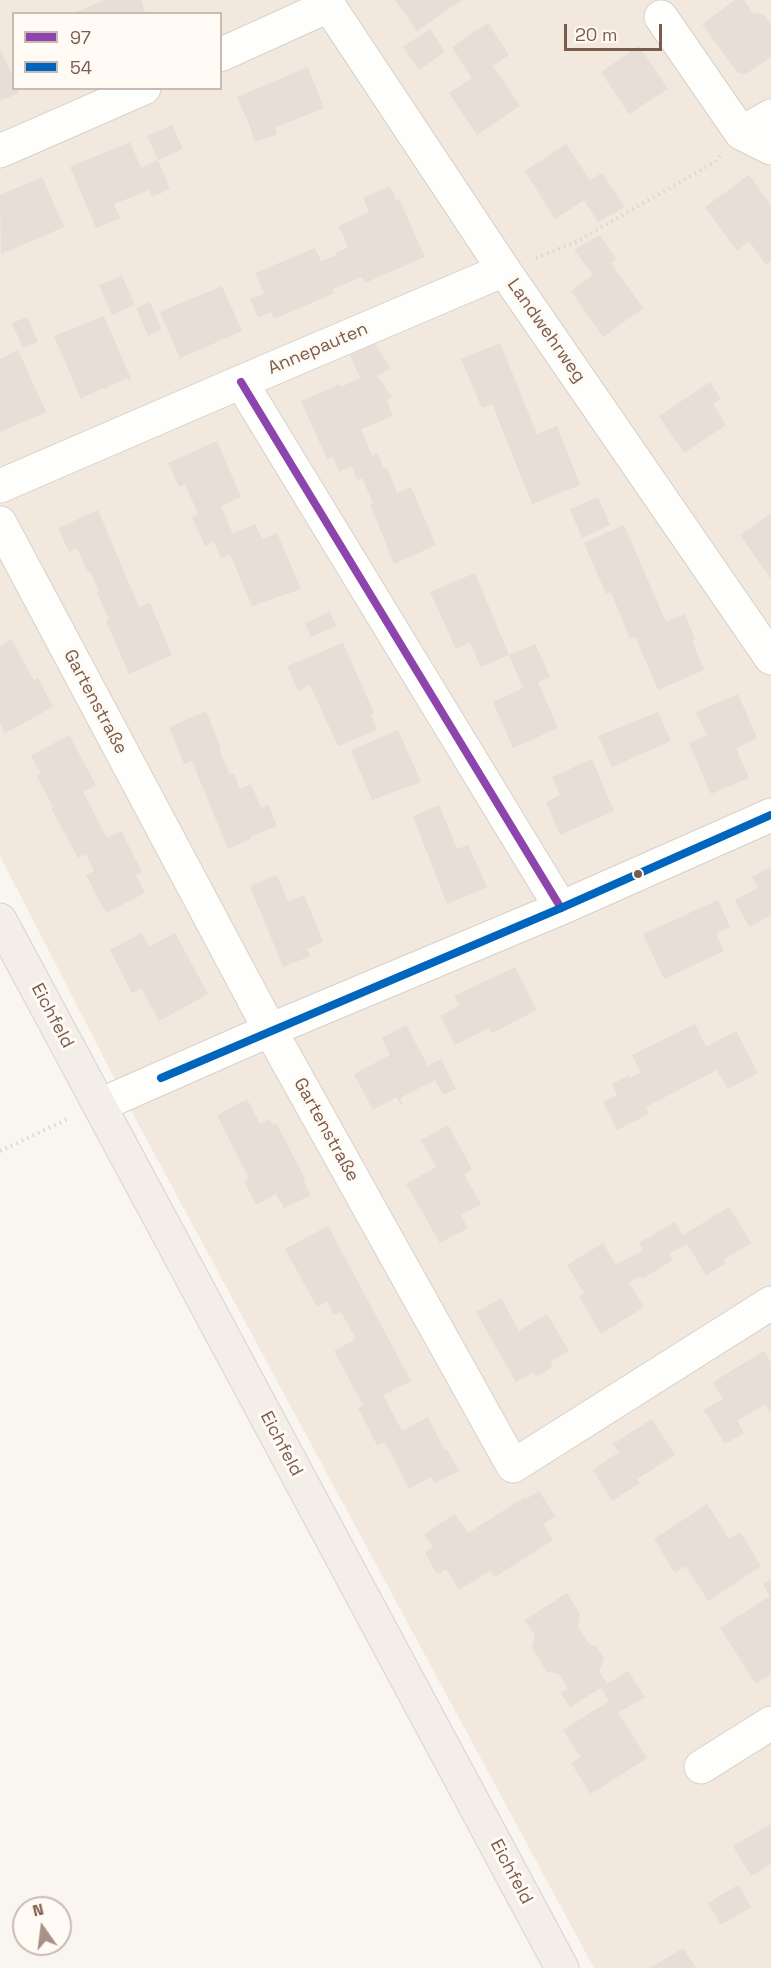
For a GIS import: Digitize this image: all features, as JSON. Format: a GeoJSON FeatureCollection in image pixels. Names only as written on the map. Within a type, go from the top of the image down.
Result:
{"type":"FeatureCollection","features":[{"type":"Feature","properties":{"kind":"main road","name":"Eichfeld"},"geometry":{"type":"LineString","coordinates":[[0,920],[562,1968]]}},
{"type":"Feature","properties":{"kind":"street"},"geometry":{"type":"LineString","coordinates":[[222,54],[326,3]]}},
{"type":"Feature","properties":{"kind":"street","name":"Landwehrweg"},"geometry":{"type":"LineString","coordinates":[[326,3],[504,270],[771,658]]}},
{"type":"Feature","properties":{"kind":"street"},"geometry":{"type":"LineString","coordinates":[[661,16],[741,133],[771,148]]}},
{"type":"Feature","properties":{"kind":"street"},"geometry":{"type":"LineString","coordinates":[[0,151],[139,90]]}},
{"type":"Feature","properties":{"kind":"street"},"geometry":{"type":"LineString","coordinates":[[741,133],[771,116]]}},
{"type":"Feature","properties":{"kind":"street","name":"Annepauten"},"geometry":{"type":"LineString","coordinates":[[0,486],[504,270]]}},
{"type":"Feature","properties":{"kind":"street"},"geometry":{"type":"LineString","coordinates":[[241,382],[561,908]]}},
{"type":"Feature","properties":{"kind":"street","name":"Gartenstraße"},"geometry":{"type":"LineString","coordinates":[[0,523],[270,1030],[513,1466],[771,1303]]}},
{"type":"Feature","properties":{"kind":"street"},"geometry":{"type":"LineString","coordinates":[[99,1105],[270,1030],[561,908],[771,815]]}},
{"type":"Feature","properties":{"kind":"street"},"geometry":{"type":"LineString","coordinates":[[700,1767],[771,1723]]}},
{"type":"Feature","properties":{"kind":"path"},"geometry":{"type":"LineString","coordinates":[[504,270],[574,243],[716,162],[741,133]]}},
{"type":"Feature","properties":{"kind":"path"},"geometry":{"type":"LineString","coordinates":[[0,1151],[99,1105]]}},
{"type":"Feature","properties":{"kind":"shaded area"},"geometry":{"type":"Polygon","coordinates":[[[0,0],[771,0],[771,1968],[594,1968],[135,1118],[0,856],[0,0]]]}},
{"type":"Feature","properties":{"kind":"building"},"geometry":{"type":"Polygon","coordinates":[[[105,0],[141,0],[145,12],[75,12],[105,0]]]}},
{"type":"Feature","properties":{"kind":"building"},"geometry":{"type":"Polygon","coordinates":[[[395,0],[462,0],[417,31],[395,0]]]}},
{"type":"Feature","properties":{"kind":"building"},"geometry":{"type":"Polygon","coordinates":[[[735,0],[744,0],[754,15],[757,13],[764,15],[771,25],[771,57],[746,74],[738,73],[702,24],[735,0]]]}},
{"type":"Feature","properties":{"kind":"building"},"geometry":{"type":"Polygon","coordinates":[[[488,23],[509,55],[493,66],[520,106],[477,135],[449,93],[472,78],[452,47],[488,23]]]}},
{"type":"Feature","properties":{"kind":"building"},"geometry":{"type":"Polygon","coordinates":[[[430,29],[445,52],[419,70],[403,47],[430,29]]]}},
{"type":"Feature","properties":{"kind":"building"},"geometry":{"type":"Polygon","coordinates":[[[639,46],[668,89],[629,114],[601,72],[639,46]]]}},
{"type":"Feature","properties":{"kind":"building"},"geometry":{"type":"Polygon","coordinates":[[[0,49],[12,76],[12,90],[18,90],[19,93],[0,101],[0,49]]]}},
{"type":"Feature","properties":{"kind":"building"},"geometry":{"type":"Polygon","coordinates":[[[308,67],[324,108],[275,128],[277,134],[255,142],[237,97],[308,67]]]}},
{"type":"Feature","properties":{"kind":"building"},"geometry":{"type":"Polygon","coordinates":[[[172,125],[183,149],[158,160],[147,136],[172,125]]]}},
{"type":"Feature","properties":{"kind":"building"},"geometry":{"type":"Polygon","coordinates":[[[130,142],[141,168],[158,160],[170,189],[152,197],[150,190],[114,204],[120,218],[96,228],[70,167],[130,142]]]}},
{"type":"Feature","properties":{"kind":"building"},"geometry":{"type":"Polygon","coordinates":[[[566,144],[590,180],[602,173],[625,207],[598,222],[584,200],[555,219],[525,171],[566,144]]]}},
{"type":"Feature","properties":{"kind":"building"},"geometry":{"type":"Polygon","coordinates":[[[749,175],[771,205],[771,261],[766,265],[749,241],[737,251],[705,207],[749,175]]]}},
{"type":"Feature","properties":{"kind":"building"},"geometry":{"type":"Polygon","coordinates":[[[42,177],[64,227],[1,254],[0,195],[42,177]]]}},
{"type":"Feature","properties":{"kind":"building"},"geometry":{"type":"Polygon","coordinates":[[[390,186],[396,200],[399,199],[425,257],[365,283],[362,277],[333,289],[334,293],[274,319],[271,312],[258,317],[250,299],[264,294],[255,273],[315,248],[321,261],[337,255],[336,253],[348,247],[339,226],[369,212],[363,198],[390,186]]]}},
{"type":"Feature","properties":{"kind":"building"},"geometry":{"type":"Polygon","coordinates":[[[600,235],[616,259],[611,263],[643,308],[603,337],[571,291],[593,275],[574,250],[600,235]]]}},
{"type":"Feature","properties":{"kind":"building"},"geometry":{"type":"Polygon","coordinates":[[[122,276],[135,305],[112,315],[99,285],[122,276]]]}},
{"type":"Feature","properties":{"kind":"building"},"geometry":{"type":"Polygon","coordinates":[[[222,286],[242,331],[180,358],[160,312],[222,286]]]}},
{"type":"Feature","properties":{"kind":"building"},"geometry":{"type":"Polygon","coordinates":[[[150,302],[161,329],[148,336],[136,308],[150,302]]]}},
{"type":"Feature","properties":{"kind":"building"},"geometry":{"type":"Polygon","coordinates":[[[104,316],[131,379],[127,378],[81,399],[54,336],[104,316]]]}},
{"type":"Feature","properties":{"kind":"building"},"geometry":{"type":"Polygon","coordinates":[[[27,317],[38,342],[23,348],[12,323],[27,317]]]}},
{"type":"Feature","properties":{"kind":"building"},"geometry":{"type":"Polygon","coordinates":[[[500,343],[537,434],[557,426],[580,485],[532,504],[492,404],[482,408],[461,359],[500,343]]]}},
{"type":"Feature","properties":{"kind":"building"},"geometry":{"type":"Polygon","coordinates":[[[375,344],[390,368],[377,376],[392,397],[387,400],[393,416],[361,429],[372,456],[378,453],[397,493],[411,487],[436,545],[394,564],[362,478],[357,480],[352,467],[339,472],[333,457],[327,459],[301,401],[360,378],[350,355],[375,344]]]}},
{"type":"Feature","properties":{"kind":"building"},"geometry":{"type":"Polygon","coordinates":[[[18,350],[46,412],[0,432],[0,359],[18,350]]]}},
{"type":"Feature","properties":{"kind":"building"},"geometry":{"type":"Polygon","coordinates":[[[710,382],[721,399],[713,404],[726,425],[684,453],[659,416],[710,382]]]}},
{"type":"Feature","properties":{"kind":"building"},"geometry":{"type":"Polygon","coordinates":[[[217,441],[241,497],[221,506],[233,534],[255,524],[262,539],[277,533],[301,589],[252,606],[230,554],[221,558],[214,542],[205,546],[192,517],[198,514],[185,484],[179,487],[168,463],[217,441]]]}},
{"type":"Feature","properties":{"kind":"building"},"geometry":{"type":"Polygon","coordinates":[[[598,497],[610,525],[582,538],[570,509],[598,497]]]}},
{"type":"Feature","properties":{"kind":"building"},"geometry":{"type":"Polygon","coordinates":[[[98,510],[139,607],[150,603],[172,655],[129,674],[106,621],[109,620],[90,571],[88,572],[77,548],[69,552],[58,528],[98,510]]]}},
{"type":"Feature","properties":{"kind":"building"},"geometry":{"type":"Polygon","coordinates":[[[771,513],[771,579],[740,535],[771,513]]]}},
{"type":"Feature","properties":{"kind":"building"},"geometry":{"type":"Polygon","coordinates":[[[624,525],[666,622],[685,614],[695,639],[692,641],[704,670],[658,690],[635,636],[630,639],[611,592],[606,594],[584,543],[624,525]]]}},
{"type":"Feature","properties":{"kind":"building"},"geometry":{"type":"Polygon","coordinates":[[[475,573],[509,655],[481,667],[470,643],[456,649],[430,592],[475,573]]]}},
{"type":"Feature","properties":{"kind":"building"},"geometry":{"type":"Polygon","coordinates":[[[330,612],[336,626],[311,637],[305,623],[330,612]]]}},
{"type":"Feature","properties":{"kind":"building"},"geometry":{"type":"Polygon","coordinates":[[[11,639],[34,680],[38,678],[53,707],[5,733],[0,723],[0,646],[11,639]]]}},
{"type":"Feature","properties":{"kind":"building"},"geometry":{"type":"Polygon","coordinates":[[[343,643],[374,713],[371,715],[377,730],[338,746],[310,685],[298,691],[287,666],[343,643]]]}},
{"type":"Feature","properties":{"kind":"building"},"geometry":{"type":"Polygon","coordinates":[[[535,644],[550,677],[538,682],[558,728],[513,748],[493,702],[523,688],[509,655],[535,644]]]}},
{"type":"Feature","properties":{"kind":"building"},"geometry":{"type":"Polygon","coordinates":[[[738,694],[757,738],[736,748],[749,778],[711,794],[689,743],[707,735],[696,712],[738,694]]]}},
{"type":"Feature","properties":{"kind":"building"},"geometry":{"type":"Polygon","coordinates":[[[206,711],[230,775],[234,773],[240,789],[251,784],[261,808],[269,805],[277,826],[228,849],[192,761],[184,764],[169,727],[206,711]]]}},
{"type":"Feature","properties":{"kind":"building"},"geometry":{"type":"Polygon","coordinates":[[[658,712],[671,741],[612,767],[598,736],[658,712]]]}},
{"type":"Feature","properties":{"kind":"building"},"geometry":{"type":"Polygon","coordinates":[[[398,730],[421,782],[372,800],[351,750],[398,730]]]}},
{"type":"Feature","properties":{"kind":"building"},"geometry":{"type":"Polygon","coordinates":[[[69,735],[96,785],[83,792],[107,838],[121,831],[142,872],[136,875],[145,893],[106,913],[86,875],[94,871],[86,854],[78,858],[51,808],[53,807],[37,776],[41,774],[31,756],[69,735]]]}},
{"type":"Feature","properties":{"kind":"building"},"geometry":{"type":"Polygon","coordinates":[[[592,759],[614,811],[560,835],[546,802],[560,795],[552,777],[592,759]]]}},
{"type":"Feature","properties":{"kind":"building"},"geometry":{"type":"Polygon","coordinates":[[[439,805],[457,849],[468,845],[487,887],[447,904],[413,816],[439,805]]]}},
{"type":"Feature","properties":{"kind":"building"},"geometry":{"type":"Polygon","coordinates":[[[771,867],[771,915],[749,927],[735,900],[758,888],[752,877],[771,867]]]}},
{"type":"Feature","properties":{"kind":"building"},"geometry":{"type":"Polygon","coordinates":[[[277,875],[288,901],[304,895],[323,942],[307,949],[310,956],[283,967],[250,886],[277,875]]]}},
{"type":"Feature","properties":{"kind":"building"},"geometry":{"type":"Polygon","coordinates":[[[718,900],[730,927],[716,934],[724,951],[664,979],[643,934],[718,900]]]}},
{"type":"Feature","properties":{"kind":"building"},"geometry":{"type":"Polygon","coordinates":[[[142,933],[149,947],[175,933],[208,994],[159,1021],[141,988],[132,993],[110,950],[142,933]]]}},
{"type":"Feature","properties":{"kind":"building"},"geometry":{"type":"Polygon","coordinates":[[[515,967],[537,1010],[492,1033],[489,1028],[455,1045],[440,1016],[459,1006],[454,996],[515,967]]]}},
{"type":"Feature","properties":{"kind":"building"},"geometry":{"type":"Polygon","coordinates":[[[695,1024],[706,1047],[736,1031],[758,1073],[728,1089],[717,1070],[646,1107],[649,1114],[617,1130],[603,1102],[617,1095],[612,1084],[629,1075],[630,1078],[641,1072],[632,1055],[695,1024]]]}},
{"type":"Feature","properties":{"kind":"building"},"geometry":{"type":"Polygon","coordinates":[[[406,1025],[428,1066],[441,1059],[456,1089],[443,1095],[435,1080],[400,1098],[403,1105],[397,1097],[373,1110],[354,1074],[390,1055],[382,1038],[406,1025]]]}},
{"type":"Feature","properties":{"kind":"building"},"geometry":{"type":"Polygon","coordinates":[[[247,1099],[260,1124],[270,1119],[272,1125],[276,1123],[311,1195],[284,1208],[276,1194],[256,1205],[244,1181],[249,1178],[217,1115],[247,1099]]]}},
{"type":"Feature","properties":{"kind":"building"},"geometry":{"type":"Polygon","coordinates":[[[448,1125],[472,1169],[464,1174],[481,1204],[461,1215],[468,1228],[440,1243],[406,1184],[436,1167],[421,1140],[448,1125]]]}},
{"type":"Feature","properties":{"kind":"building"},"geometry":{"type":"Polygon","coordinates":[[[729,1207],[751,1243],[724,1259],[726,1263],[706,1275],[687,1244],[669,1254],[673,1260],[642,1279],[640,1276],[629,1283],[644,1307],[601,1334],[579,1296],[584,1293],[567,1265],[603,1243],[616,1265],[643,1250],[639,1243],[675,1222],[683,1235],[729,1207]]]}},
{"type":"Feature","properties":{"kind":"building"},"geometry":{"type":"Polygon","coordinates":[[[328,1226],[411,1381],[383,1395],[402,1431],[428,1417],[445,1451],[447,1450],[459,1471],[434,1483],[431,1477],[409,1489],[385,1442],[377,1445],[358,1408],[363,1405],[334,1351],[356,1339],[341,1312],[334,1315],[327,1302],[317,1307],[285,1249],[328,1226]]]}},
{"type":"Feature","properties":{"kind":"building"},"geometry":{"type":"Polygon","coordinates":[[[501,1298],[519,1331],[547,1314],[569,1351],[550,1362],[553,1367],[536,1377],[533,1372],[516,1382],[476,1312],[501,1298]]]}},
{"type":"Feature","properties":{"kind":"building"},"geometry":{"type":"Polygon","coordinates":[[[764,1351],[771,1363],[771,1413],[765,1404],[737,1421],[744,1433],[725,1444],[704,1410],[723,1399],[713,1382],[764,1351]]]}},
{"type":"Feature","properties":{"kind":"building"},"geometry":{"type":"Polygon","coordinates":[[[652,1419],[675,1455],[637,1479],[640,1483],[612,1501],[593,1470],[619,1452],[613,1444],[652,1419]]]}},
{"type":"Feature","properties":{"kind":"building"},"geometry":{"type":"Polygon","coordinates":[[[539,1491],[555,1516],[543,1524],[553,1540],[495,1577],[490,1571],[459,1590],[446,1569],[440,1573],[436,1572],[426,1555],[426,1552],[433,1547],[424,1534],[455,1514],[468,1533],[525,1497],[526,1499],[539,1491]]]}},
{"type":"Feature","properties":{"kind":"building"},"geometry":{"type":"Polygon","coordinates":[[[707,1504],[729,1539],[740,1532],[761,1566],[708,1601],[686,1566],[675,1573],[654,1539],[707,1504]]]}},
{"type":"Feature","properties":{"kind":"building"},"geometry":{"type":"Polygon","coordinates":[[[771,1579],[771,1674],[756,1684],[720,1628],[770,1596],[763,1584],[771,1579]]]}},
{"type":"Feature","properties":{"kind":"building"},"geometry":{"type":"Polygon","coordinates":[[[567,1593],[580,1614],[578,1627],[590,1645],[596,1646],[604,1658],[599,1671],[607,1684],[628,1671],[645,1697],[618,1713],[647,1758],[591,1794],[571,1763],[581,1757],[563,1730],[609,1701],[601,1688],[570,1707],[561,1693],[568,1689],[559,1674],[547,1672],[532,1648],[535,1636],[525,1620],[567,1593]]]}},
{"type":"Feature","properties":{"kind":"building"},"geometry":{"type":"Polygon","coordinates":[[[771,1824],[771,1864],[751,1876],[733,1846],[771,1824]]]}},
{"type":"Feature","properties":{"kind":"building"},"geometry":{"type":"Polygon","coordinates":[[[738,1885],[751,1907],[721,1925],[708,1903],[738,1885]]]}},
{"type":"Feature","properties":{"kind":"building"},"geometry":{"type":"Polygon","coordinates":[[[683,1948],[696,1968],[650,1968],[683,1948]]]}},
{"type":"Feature","properties":{"kind":"transit line","name":"97"},"geometry":{"type":"LineString","coordinates":[[241,382],[561,908]]}},
{"type":"Feature","properties":{"kind":"transit line","name":"54"},"geometry":{"type":"LineString","coordinates":[[161,1078],[561,908],[771,815]]}}]}
